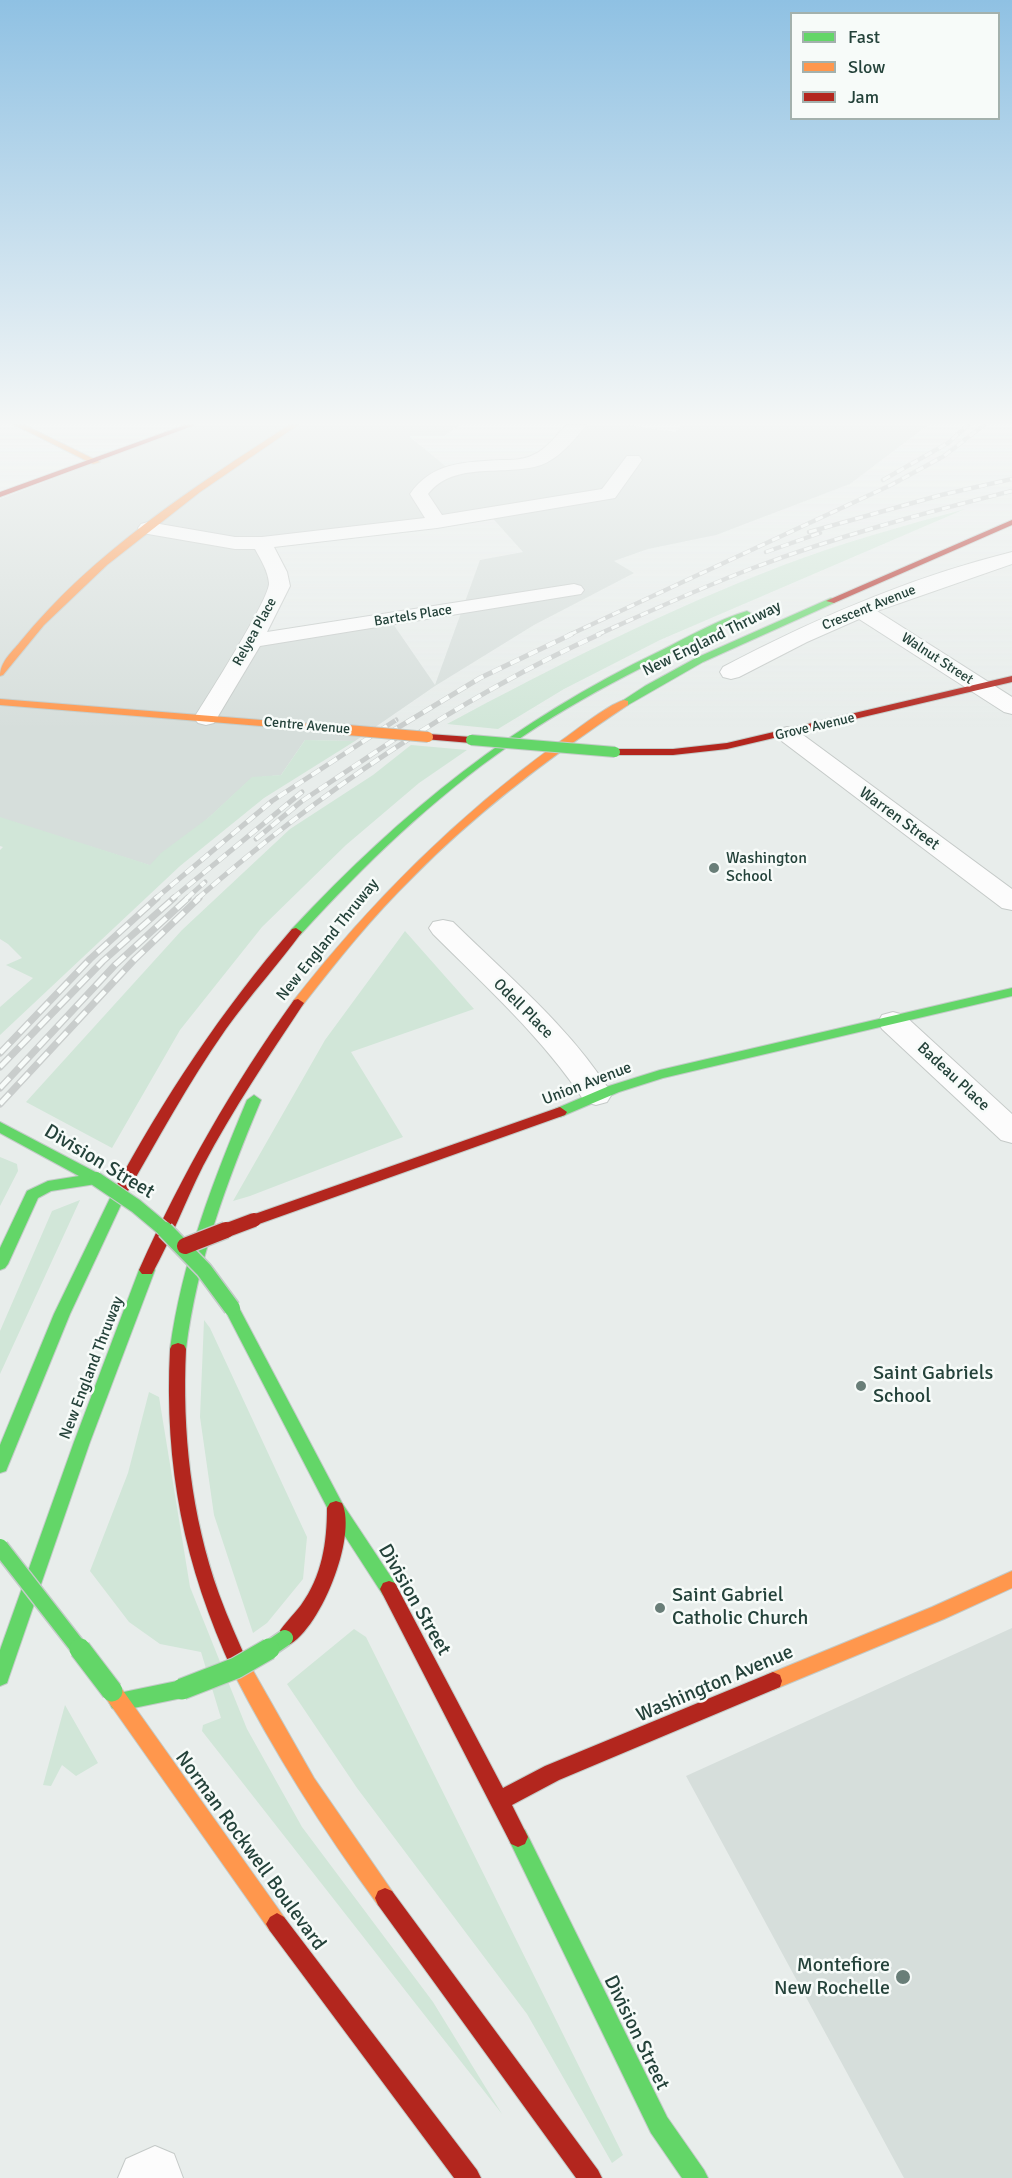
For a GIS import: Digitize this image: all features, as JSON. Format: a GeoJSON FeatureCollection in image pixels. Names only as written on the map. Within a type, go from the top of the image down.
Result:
{"type":"FeatureCollection","features":[{"type":"Feature","properties":{"kind":"main road","name":"New England Thruway"},"geometry":{"type":"LineString","coordinates":[[0,1677],[84,1436],[146,1273],[183,1192],[258,1058],[298,1000],[373,909],[422,857],[508,782],[588,725],[642,692],[734,644],[935,558],[1002,527]]}},
{"type":"Feature","properties":{"kind":"main road"},"geometry":{"type":"LineString","coordinates":[[0,673],[47,617],[99,567],[148,528]]}},
{"type":"Feature","properties":{"kind":"main road","name":"New England Thruway"},"geometry":{"type":"LineString","coordinates":[[0,1466],[58,1324],[96,1240],[135,1165],[175,1096],[217,1034],[258,978],[300,927],[342,881],[386,839],[466,772],[522,732],[650,659],[762,608]]}},
{"type":"Feature","properties":{"kind":"main road","name":"Grove Avenue"},"geometry":{"type":"LineString","coordinates":[[615,752],[702,750],[787,734],[1012,680]]}},
{"type":"Feature","properties":{"kind":"main road","name":"Centre Avenue"},"geometry":{"type":"LineString","coordinates":[[0,702],[615,752]]}},
{"type":"Feature","properties":{"kind":"main road","name":"Union Avenue"},"geometry":{"type":"LineString","coordinates":[[185,1246],[571,1108],[596,1094],[677,1069],[893,1022],[1012,992]]}},
{"type":"Feature","properties":{"kind":"main road"},"geometry":{"type":"LineString","coordinates":[[298,1000],[231,1154],[206,1222],[189,1281],[179,1338],[176,1389],[178,1444],[188,1511],[206,1584],[237,1664],[259,1710],[317,1806],[590,2178]]}},
{"type":"Feature","properties":{"kind":"main road","name":"Division Street"},"geometry":{"type":"LineString","coordinates":[[4,1129],[96,1179],[150,1214],[185,1246],[219,1286],[336,1508],[389,1588],[500,1800],[659,2125],[696,2178]]}},
{"type":"Feature","properties":{"kind":"main road"},"geometry":{"type":"LineString","coordinates":[[0,1264],[32,1195],[48,1186],[96,1179]]}},
{"type":"Feature","properties":{"kind":"main road"},"geometry":{"type":"LineString","coordinates":[[116,1697],[182,1689],[217,1678],[248,1664],[285,1638],[318,1599],[329,1575],[336,1552],[336,1508]]}},
{"type":"Feature","properties":{"kind":"main road","name":"Norman Rockwell Boulevard"},"geometry":{"type":"LineString","coordinates":[[0,1547],[116,1697],[245,1881],[469,2178]]}},
{"type":"Feature","properties":{"kind":"main road","name":"Washington Avenue"},"geometry":{"type":"LineString","coordinates":[[500,1800],[552,1773],[1012,1579]]}},
{"type":"Feature","properties":{"kind":"street"},"geometry":{"type":"LineString","coordinates":[[148,528],[235,543],[262,543],[398,527]]}},
{"type":"Feature","properties":{"kind":"street","name":"Relyea Place"},"geometry":{"type":"LineString","coordinates":[[206,718],[252,640],[280,586],[277,572],[262,543]]}},
{"type":"Feature","properties":{"kind":"street","name":"Crescent Avenue"},"geometry":{"type":"LineString","coordinates":[[731,672],[798,637],[862,611],[919,588],[1012,558]]}},
{"type":"Feature","properties":{"kind":"street","name":"Bartels Place"},"geometry":{"type":"LineString","coordinates":[[252,640],[297,635],[574,590]]}},
{"type":"Feature","properties":{"kind":"street","name":"Walnut Street"},"geometry":{"type":"LineString","coordinates":[[862,611],[1012,707]]}},
{"type":"Feature","properties":{"kind":"street","name":"Warren Street"},"geometry":{"type":"LineString","coordinates":[[787,734],[1012,902]]}},
{"type":"Feature","properties":{"kind":"street","name":"Odell Place"},"geometry":{"type":"LineString","coordinates":[[443,928],[547,1031],[587,1079],[596,1094]]}},
{"type":"Feature","properties":{"kind":"street","name":"Badeau Place"},"geometry":{"type":"LineString","coordinates":[[893,1022],[1012,1132]]}},
{"type":"Feature","properties":{"kind":"shaded area"},"geometry":{"type":"Polygon","coordinates":[[[0,527],[371,527],[266,540],[285,583],[262,635],[389,618],[435,685],[480,560],[523,552],[500,527],[738,527],[716,535],[648,549],[614,561],[634,573],[534,625],[435,686],[355,741],[305,740],[281,775],[252,778],[155,867],[0,818],[0,527]]]}},
{"type":"Feature","properties":{"kind":"shaded area","name":"Montefiore New Rochelle"},"geometry":{"type":"Polygon","coordinates":[[[1012,1628],[1012,2178],[904,2178],[686,1776],[1012,1628]]]}},
{"type":"Feature","properties":{"kind":"green space"},"geometry":{"type":"Polygon","coordinates":[[[924,527],[660,640],[564,689],[498,729],[447,724],[612,640],[696,601],[781,566],[895,528],[924,527]]]}},
{"type":"Feature","properties":{"kind":"green space"},"geometry":{"type":"Polygon","coordinates":[[[305,740],[355,741],[264,798],[180,866],[0,1035],[0,1007],[33,978],[6,965],[22,958],[0,939],[0,850],[3,847],[0,846],[0,817],[150,865],[161,853],[208,818],[252,777],[281,775],[305,740]]]}},
{"type":"Feature","properties":{"kind":"green space"},"geometry":{"type":"Polygon","coordinates":[[[411,745],[467,750],[419,783],[346,845],[262,927],[180,1030],[112,1148],[26,1102],[182,930],[290,829],[373,775],[411,745]]]}},
{"type":"Feature","properties":{"kind":"green space"},"geometry":{"type":"Polygon","coordinates":[[[405,931],[474,1009],[351,1052],[403,1137],[233,1201],[325,1040],[405,931]]]}},
{"type":"Feature","properties":{"kind":"green space"},"geometry":{"type":"Polygon","coordinates":[[[0,1157],[17,1164],[18,1171],[0,1206],[0,1157]]]}},
{"type":"Feature","properties":{"kind":"green space"},"geometry":{"type":"Polygon","coordinates":[[[80,1200],[0,1374],[0,1331],[52,1211],[80,1200]]]}},
{"type":"Feature","properties":{"kind":"green space"},"geometry":{"type":"Polygon","coordinates":[[[204,1320],[210,1328],[307,1537],[303,1579],[267,1623],[253,1633],[214,1515],[200,1417],[204,1320]]]}},
{"type":"Feature","properties":{"kind":"green space"},"geometry":{"type":"Polygon","coordinates":[[[149,1392],[159,1397],[190,1587],[247,1729],[302,1827],[433,2002],[502,2114],[202,1731],[203,1725],[221,1718],[201,1652],[160,1644],[129,1622],[90,1571],[128,1473],[149,1392]]]}},
{"type":"Feature","properties":{"kind":"green space"},"geometry":{"type":"Polygon","coordinates":[[[354,1629],[366,1637],[623,2155],[612,2163],[527,2014],[357,1788],[287,1684],[354,1629]]]}},
{"type":"Feature","properties":{"kind":"green space"},"geometry":{"type":"Polygon","coordinates":[[[65,1705],[98,1763],[76,1776],[62,1765],[51,1786],[43,1785],[65,1705]]]}},
{"type":"Feature","properties":{"kind":"railway"},"geometry":{"type":"LineString","coordinates":[[569,635],[802,527]]}},
{"type":"Feature","properties":{"kind":"railway"},"geometry":{"type":"LineString","coordinates":[[809,532],[828,527]]}},
{"type":"Feature","properties":{"kind":"railway"},"geometry":{"type":"LineString","coordinates":[[597,635],[753,568],[879,527]]}},
{"type":"Feature","properties":{"kind":"railway"},"geometry":{"type":"LineString","coordinates":[[766,552],[820,533]]}},
{"type":"Feature","properties":{"kind":"railway"},"geometry":{"type":"LineString","coordinates":[[389,733],[480,678],[572,634]]}},
{"type":"Feature","properties":{"kind":"railway"},"geometry":{"type":"LineString","coordinates":[[197,899],[290,823],[389,752],[493,688],[600,634]]}},
{"type":"Feature","properties":{"kind":"railway"},"geometry":{"type":"LineString","coordinates":[[155,899],[272,801],[396,720]]}},
{"type":"Feature","properties":{"kind":"railway"},"geometry":{"type":"LineString","coordinates":[[256,839],[302,801],[404,733]]}},
{"type":"Feature","properties":{"kind":"railway"},"geometry":{"type":"LineString","coordinates":[[172,899],[302,792]]}},
{"type":"Feature","properties":{"kind":"railway"},"geometry":{"type":"LineString","coordinates":[[186,899],[205,882]]}},
{"type":"Feature","properties":{"kind":"railway"},"geometry":{"type":"LineString","coordinates":[[0,1053],[90,959],[157,898]]}},
{"type":"Feature","properties":{"kind":"railway"},"geometry":{"type":"LineString","coordinates":[[0,1067],[103,961],[174,898]]}},
{"type":"Feature","properties":{"kind":"railway"},"geometry":{"type":"LineString","coordinates":[[0,1088],[115,965],[188,898]]}},
{"type":"Feature","properties":{"kind":"railway"},"geometry":{"type":"LineString","coordinates":[[0,1104],[134,960],[199,898]]}},
{"type":"Feature","properties":{"kind":"traffic: fast"},"geometry":{"type":"LineString","coordinates":[[624,703],[700,660],[831,601]]}},
{"type":"Feature","properties":{"kind":"traffic: fast"},"geometry":{"type":"LineString","coordinates":[[296,932],[395,832],[449,785],[506,743],[593,689],[685,642],[747,614]]}},
{"type":"Feature","properties":{"kind":"traffic: fast"},"geometry":{"type":"LineString","coordinates":[[471,740],[615,752]]}},
{"type":"Feature","properties":{"kind":"traffic: fast"},"geometry":{"type":"LineString","coordinates":[[560,1112],[614,1089],[660,1074],[1012,992]]}},
{"type":"Feature","properties":{"kind":"traffic: fast"},"geometry":{"type":"LineString","coordinates":[[178,1349],[188,1285],[206,1222],[254,1100]]}},
{"type":"Feature","properties":{"kind":"traffic: fast"},"geometry":{"type":"LineString","coordinates":[[0,1127],[96,1179]]}},
{"type":"Feature","properties":{"kind":"traffic: fast"},"geometry":{"type":"LineString","coordinates":[[0,1264],[32,1195],[48,1186],[96,1179]]}},
{"type":"Feature","properties":{"kind":"traffic: fast"},"geometry":{"type":"LineString","coordinates":[[96,1179],[136,1206],[172,1236],[204,1270],[232,1308]]}},
{"type":"Feature","properties":{"kind":"traffic: fast"},"geometry":{"type":"LineString","coordinates":[[0,1466],[62,1314],[119,1194]]}},
{"type":"Feature","properties":{"kind":"traffic: fast"},"geometry":{"type":"LineString","coordinates":[[0,1677],[82,1442],[147,1270]]}},
{"type":"Feature","properties":{"kind":"traffic: fast"},"geometry":{"type":"LineString","coordinates":[[232,1308],[336,1508],[389,1589]]}},
{"type":"Feature","properties":{"kind":"traffic: fast"},"geometry":{"type":"LineString","coordinates":[[0,1547],[112,1691]]}},
{"type":"Feature","properties":{"kind":"traffic: fast"},"geometry":{"type":"LineString","coordinates":[[182,1689],[236,1668],[285,1638]]}},
{"type":"Feature","properties":{"kind":"traffic: fast"},"geometry":{"type":"LineString","coordinates":[[119,1702],[182,1689]]}},
{"type":"Feature","properties":{"kind":"traffic: fast"},"geometry":{"type":"LineString","coordinates":[[518,1837],[659,2125],[696,2178]]}},
{"type":"Feature","properties":{"kind":"traffic: slow"},"geometry":{"type":"LineString","coordinates":[[0,673],[29,637],[75,589],[149,527]]}},
{"type":"Feature","properties":{"kind":"traffic: slow"},"geometry":{"type":"LineString","coordinates":[[0,702],[336,729]]}},
{"type":"Feature","properties":{"kind":"traffic: slow"},"geometry":{"type":"LineString","coordinates":[[298,1003],[369,915],[447,837],[532,767],[624,703]]}},
{"type":"Feature","properties":{"kind":"traffic: slow"},"geometry":{"type":"LineString","coordinates":[[336,729],[428,737]]}},
{"type":"Feature","properties":{"kind":"traffic: slow"},"geometry":{"type":"LineString","coordinates":[[773,1681],[938,1613],[1012,1579]]}},
{"type":"Feature","properties":{"kind":"traffic: slow"},"geometry":{"type":"LineString","coordinates":[[240,1666],[307,1785],[385,1898]]}},
{"type":"Feature","properties":{"kind":"traffic: slow"},"geometry":{"type":"LineString","coordinates":[[112,1691],[277,1924]]}},
{"type":"Feature","properties":{"kind":"traffic: jam"},"geometry":{"type":"LineString","coordinates":[[831,601],[1001,527]]}},
{"type":"Feature","properties":{"kind":"traffic: jam"},"geometry":{"type":"LineString","coordinates":[[615,752],[673,752],[727,746],[1012,679]]}},
{"type":"Feature","properties":{"kind":"traffic: jam"},"geometry":{"type":"LineString","coordinates":[[428,737],[471,740]]}},
{"type":"Feature","properties":{"kind":"traffic: jam"},"geometry":{"type":"LineString","coordinates":[[119,1194],[157,1125],[222,1025],[296,932]]}},
{"type":"Feature","properties":{"kind":"traffic: jam"},"geometry":{"type":"LineString","coordinates":[[147,1270],[179,1200],[215,1132],[255,1066],[298,1003]]}},
{"type":"Feature","properties":{"kind":"traffic: jam"},"geometry":{"type":"LineString","coordinates":[[254,1220],[560,1112]]}},
{"type":"Feature","properties":{"kind":"traffic: jam"},"geometry":{"type":"LineString","coordinates":[[185,1246],[254,1220]]}},
{"type":"Feature","properties":{"kind":"traffic: jam"},"geometry":{"type":"LineString","coordinates":[[178,1349],[177,1429],[188,1512],[209,1592],[240,1666]]}},
{"type":"Feature","properties":{"kind":"traffic: jam"},"geometry":{"type":"LineString","coordinates":[[285,1638],[309,1608],[326,1579],[334,1546],[336,1508]]}},
{"type":"Feature","properties":{"kind":"traffic: jam"},"geometry":{"type":"LineString","coordinates":[[389,1589],[518,1837]]}},
{"type":"Feature","properties":{"kind":"traffic: jam"},"geometry":{"type":"LineString","coordinates":[[500,1800],[552,1773],[773,1681]]}},
{"type":"Feature","properties":{"kind":"traffic: jam"},"geometry":{"type":"LineString","coordinates":[[385,1898],[590,2178]]}},
{"type":"Feature","properties":{"kind":"traffic: jam"},"geometry":{"type":"LineString","coordinates":[[277,1924],[469,2178]]}},
{"type":"Feature","properties":{"kind":"place","name":"Washington School"},"geometry":{"type":"Point","coordinates":[714,868]}},
{"type":"Feature","properties":{"kind":"place","name":"Saint Gabriels School"},"geometry":{"type":"Point","coordinates":[861,1386]}},
{"type":"Feature","properties":{"kind":"place","name":"Saint Gabriel Catholic Church"},"geometry":{"type":"Point","coordinates":[660,1608]}},
{"type":"Feature","properties":{"kind":"place","name":"Montefiore New Rochelle"},"geometry":{"type":"Point","coordinates":[903,1977]}}]}
